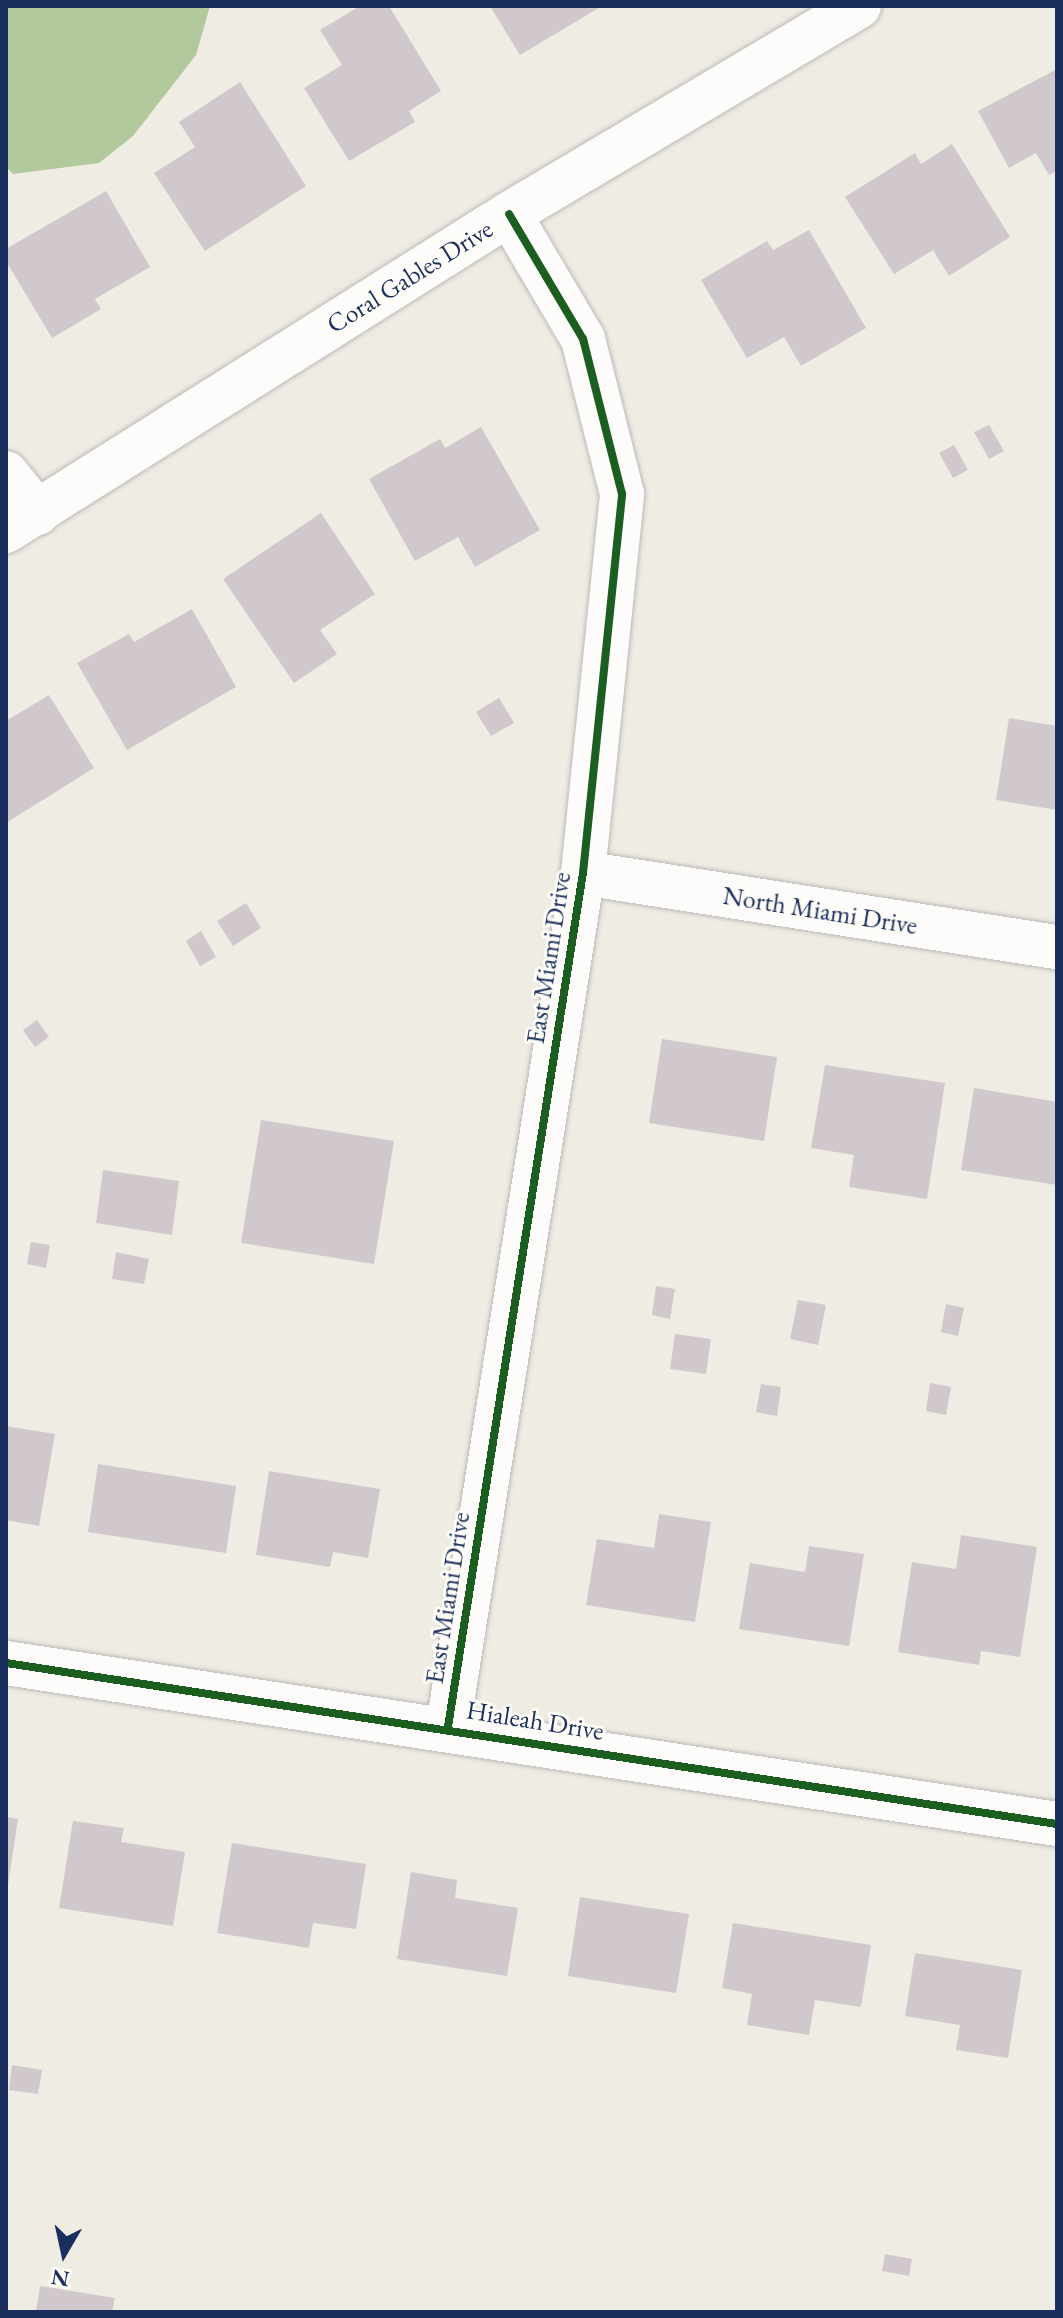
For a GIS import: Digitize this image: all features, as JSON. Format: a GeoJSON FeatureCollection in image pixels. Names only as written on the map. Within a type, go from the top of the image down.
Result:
{"type":"FeatureCollection","features":[{"type":"Feature","properties":{"kind":"street","name":"Coral Gables Drive"},"geometry":{"type":"LineString","coordinates":[[22,522],[509,214],[859,6]]}},
{"type":"Feature","properties":{"kind":"street","name":"East Miami Drive"},"geometry":{"type":"LineString","coordinates":[[448,1727],[583,873],[622,494],[583,339],[509,214]]}},
{"type":"Feature","properties":{"kind":"street"},"geometry":{"type":"LineString","coordinates":[[6,473],[22,522]]}},
{"type":"Feature","properties":{"kind":"street","name":"North Miami Drive"},"geometry":{"type":"LineString","coordinates":[[583,873],[1057,947]]}},
{"type":"Feature","properties":{"kind":"street","name":"Hialeah Drive"},"geometry":{"type":"LineString","coordinates":[[6,1663],[448,1727],[1057,1824]]}},
{"type":"Feature","properties":{"kind":"green space"},"geometry":{"type":"Polygon","coordinates":[[[6,6],[210,6],[196,55],[133,136],[99,163],[13,174],[6,167],[6,6]]]}},
{"type":"Feature","properties":{"kind":"building"},"geometry":{"type":"Polygon","coordinates":[[[360,6],[389,6],[441,91],[409,111],[415,122],[349,161],[304,88],[342,65],[320,30],[360,6]]]}},
{"type":"Feature","properties":{"kind":"building"},"geometry":{"type":"Polygon","coordinates":[[[490,6],[602,6],[520,55],[490,6]]]}},
{"type":"Feature","properties":{"kind":"building"},"geometry":{"type":"Polygon","coordinates":[[[1057,69],[1057,171],[1049,175],[1036,153],[1009,168],[978,111],[1057,69]]]}},
{"type":"Feature","properties":{"kind":"building"},"geometry":{"type":"Polygon","coordinates":[[[240,82],[306,186],[205,251],[154,173],[195,147],[179,122],[240,82]]]}},
{"type":"Feature","properties":{"kind":"building"},"geometry":{"type":"Polygon","coordinates":[[[952,144],[1010,237],[949,276],[933,250],[894,274],[845,197],[915,153],[921,164],[952,144]]]}},
{"type":"Feature","properties":{"kind":"building"},"geometry":{"type":"Polygon","coordinates":[[[106,191],[150,267],[95,299],[101,309],[52,338],[6,261],[6,249],[106,191]]]}},
{"type":"Feature","properties":{"kind":"building"},"geometry":{"type":"Polygon","coordinates":[[[809,230],[866,328],[801,366],[784,337],[747,358],[701,280],[767,241],[773,250],[809,230]]]}},
{"type":"Feature","properties":{"kind":"building"},"geometry":{"type":"Polygon","coordinates":[[[989,425],[1004,451],[989,459],[974,432],[989,425]]]}},
{"type":"Feature","properties":{"kind":"building"},"geometry":{"type":"Polygon","coordinates":[[[481,427],[540,530],[475,567],[458,537],[415,561],[369,479],[440,439],[445,448],[481,427]]]}},
{"type":"Feature","properties":{"kind":"building"},"geometry":{"type":"Polygon","coordinates":[[[954,445],[968,470],[953,478],[939,453],[954,445]]]}},
{"type":"Feature","properties":{"kind":"building"},"geometry":{"type":"Polygon","coordinates":[[[321,513],[375,594],[320,630],[337,654],[294,683],[223,579],[321,513]]]}},
{"type":"Feature","properties":{"kind":"building"},"geometry":{"type":"Polygon","coordinates":[[[192,609],[236,687],[127,750],[77,663],[129,634],[134,642],[192,609]]]}},
{"type":"Feature","properties":{"kind":"building"},"geometry":{"type":"Polygon","coordinates":[[[49,695],[94,768],[6,823],[6,721],[49,695]]]}},
{"type":"Feature","properties":{"kind":"building"},"geometry":{"type":"Polygon","coordinates":[[[499,698],[514,723],[491,736],[476,712],[499,698]]]}},
{"type":"Feature","properties":{"kind":"building"},"geometry":{"type":"Polygon","coordinates":[[[1009,718],[1057,726],[1057,810],[996,800],[1009,718]]]}},
{"type":"Feature","properties":{"kind":"building"},"geometry":{"type":"Polygon","coordinates":[[[246,903],[261,928],[233,946],[217,921],[246,903]]]}},
{"type":"Feature","properties":{"kind":"building"},"geometry":{"type":"Polygon","coordinates":[[[201,931],[216,957],[200,966],[186,941],[201,931]]]}},
{"type":"Feature","properties":{"kind":"building"},"geometry":{"type":"Polygon","coordinates":[[[37,1020],[49,1037],[35,1047],[23,1030],[37,1020]]]}},
{"type":"Feature","properties":{"kind":"building"},"geometry":{"type":"Polygon","coordinates":[[[662,1039],[777,1057],[764,1141],[649,1123],[662,1039]]]}},
{"type":"Feature","properties":{"kind":"building"},"geometry":{"type":"Polygon","coordinates":[[[825,1065],[945,1083],[927,1199],[849,1187],[854,1155],[811,1148],[825,1065]]]}},
{"type":"Feature","properties":{"kind":"building"},"geometry":{"type":"Polygon","coordinates":[[[974,1088],[1057,1102],[1057,1185],[961,1170],[974,1088]]]}},
{"type":"Feature","properties":{"kind":"building"},"geometry":{"type":"Polygon","coordinates":[[[261,1120],[394,1141],[374,1264],[241,1243],[261,1120]]]}},
{"type":"Feature","properties":{"kind":"building"},"geometry":{"type":"Polygon","coordinates":[[[103,1170],[179,1181],[172,1235],[96,1223],[103,1170]]]}},
{"type":"Feature","properties":{"kind":"building"},"geometry":{"type":"Polygon","coordinates":[[[31,1242],[50,1245],[46,1268],[27,1264],[31,1242]]]}},
{"type":"Feature","properties":{"kind":"building"},"geometry":{"type":"Polygon","coordinates":[[[116,1252],[149,1259],[144,1284],[112,1279],[116,1252]]]}},
{"type":"Feature","properties":{"kind":"building"},"geometry":{"type":"Polygon","coordinates":[[[656,1286],[675,1289],[670,1319],[652,1315],[656,1286]]]}},
{"type":"Feature","properties":{"kind":"building"},"geometry":{"type":"Polygon","coordinates":[[[798,1300],[826,1305],[818,1345],[790,1339],[798,1300]]]}},
{"type":"Feature","properties":{"kind":"building"},"geometry":{"type":"Polygon","coordinates":[[[946,1304],[964,1308],[958,1336],[941,1332],[946,1304]]]}},
{"type":"Feature","properties":{"kind":"building"},"geometry":{"type":"Polygon","coordinates":[[[675,1334],[711,1339],[706,1374],[670,1369],[675,1334]]]}},
{"type":"Feature","properties":{"kind":"building"},"geometry":{"type":"Polygon","coordinates":[[[930,1383],[951,1387],[946,1415],[926,1411],[930,1383]]]}},
{"type":"Feature","properties":{"kind":"building"},"geometry":{"type":"Polygon","coordinates":[[[761,1384],[781,1387],[777,1416],[756,1412],[761,1384]]]}},
{"type":"Feature","properties":{"kind":"building"},"geometry":{"type":"Polygon","coordinates":[[[6,1426],[55,1434],[39,1526],[6,1520],[6,1426]]]}},
{"type":"Feature","properties":{"kind":"building"},"geometry":{"type":"Polygon","coordinates":[[[98,1464],[236,1486],[226,1553],[88,1532],[98,1464]]]}},
{"type":"Feature","properties":{"kind":"building"},"geometry":{"type":"Polygon","coordinates":[[[269,1471],[380,1489],[368,1558],[333,1552],[330,1567],[256,1555],[269,1471]]]}},
{"type":"Feature","properties":{"kind":"building"},"geometry":{"type":"Polygon","coordinates":[[[659,1514],[711,1522],[695,1622],[586,1605],[597,1539],[654,1548],[659,1514]]]}},
{"type":"Feature","properties":{"kind":"building"},"geometry":{"type":"Polygon","coordinates":[[[961,1535],[1037,1547],[1020,1657],[981,1651],[979,1665],[898,1652],[912,1562],[956,1569],[961,1535]]]}},
{"type":"Feature","properties":{"kind":"building"},"geometry":{"type":"Polygon","coordinates":[[[809,1546],[864,1554],[849,1646],[739,1629],[750,1563],[805,1572],[809,1546]]]}},
{"type":"Feature","properties":{"kind":"building"},"geometry":{"type":"Polygon","coordinates":[[[6,1817],[18,1819],[8,1885],[6,1885],[6,1817]]]}},
{"type":"Feature","properties":{"kind":"building"},"geometry":{"type":"Polygon","coordinates":[[[73,1821],[124,1828],[121,1842],[185,1852],[173,1926],[59,1908],[73,1821]]]}},
{"type":"Feature","properties":{"kind":"building"},"geometry":{"type":"Polygon","coordinates":[[[232,1843],[366,1864],[356,1929],[313,1923],[309,1948],[217,1933],[232,1843]]]}},
{"type":"Feature","properties":{"kind":"building"},"geometry":{"type":"Polygon","coordinates":[[[411,1872],[457,1880],[455,1898],[518,1908],[507,1976],[397,1959],[411,1872]]]}},
{"type":"Feature","properties":{"kind":"building"},"geometry":{"type":"Polygon","coordinates":[[[580,1897],[689,1914],[676,1993],[568,1976],[580,1897]]]}},
{"type":"Feature","properties":{"kind":"building"},"geometry":{"type":"Polygon","coordinates":[[[733,1923],[871,1945],[861,2007],[815,2000],[809,2035],[747,2025],[752,1994],[722,1988],[733,1923]]]}},
{"type":"Feature","properties":{"kind":"building"},"geometry":{"type":"Polygon","coordinates":[[[915,1953],[1022,1970],[1008,2058],[956,2050],[960,2025],[905,2016],[915,1953]]]}},
{"type":"Feature","properties":{"kind":"building"},"geometry":{"type":"Polygon","coordinates":[[[12,2065],[42,2070],[38,2094],[9,2090],[12,2065]]]}},
{"type":"Feature","properties":{"kind":"building"},"geometry":{"type":"Polygon","coordinates":[[[885,2254],[912,2259],[909,2276],[882,2271],[885,2254]]]}},
{"type":"Feature","properties":{"kind":"building"},"geometry":{"type":"Polygon","coordinates":[[[40,2286],[115,2298],[112,2312],[36,2312],[40,2286]]]}},
{"type":"Feature","properties":{"kind":"cycle path"},"geometry":{"type":"LineString","coordinates":[[448,1727],[583,873],[622,494],[583,339],[509,214]]}},
{"type":"Feature","properties":{"kind":"cycle path"},"geometry":{"type":"LineString","coordinates":[[6,1663],[1057,1824]]}}]}
